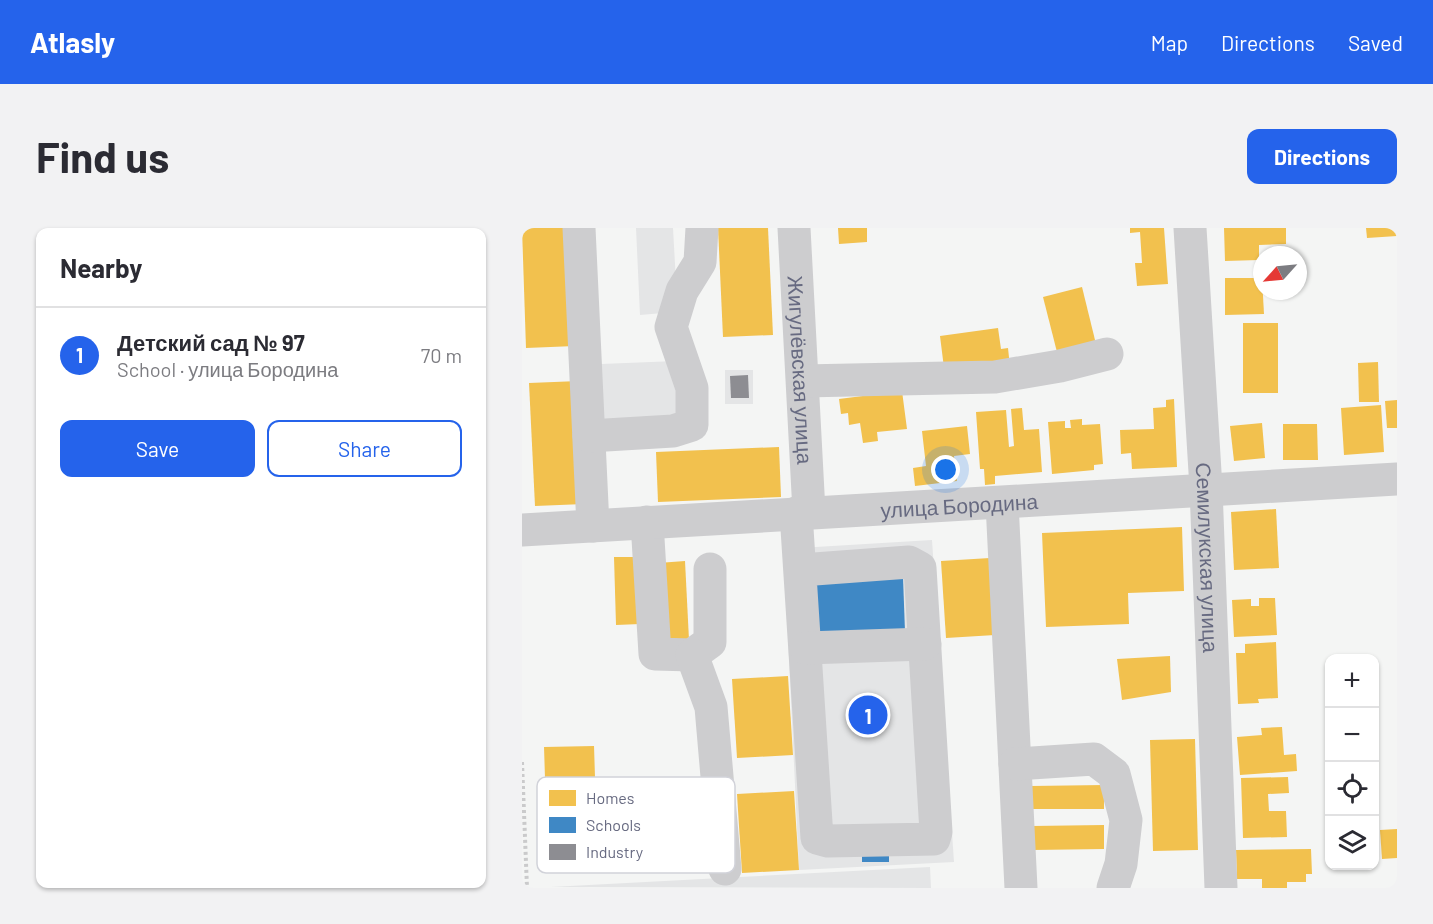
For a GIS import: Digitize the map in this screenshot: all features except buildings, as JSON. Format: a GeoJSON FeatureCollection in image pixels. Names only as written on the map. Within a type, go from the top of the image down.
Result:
{"type":"FeatureCollection","features":[{"type":"Feature","properties":{"kind":"street"},"geometry":{"type":"LineString","coordinates":[[579,228],[593,526]]}},
{"type":"Feature","properties":{"kind":"street"},"geometry":{"type":"LineString","coordinates":[[589,436],[673,430],[692,425],[692,388],[671,327],[682,291],[700,262],[702,228]]}},
{"type":"Feature","properties":{"kind":"street","name":"Жигулёвская улица"},"geometry":{"type":"LineString","coordinates":[[794,228],[802,381],[801,570],[818,838],[828,841],[931,839],[936,837],[924,644]]}},
{"type":"Feature","properties":{"kind":"street","name":"Семилукская улица"},"geometry":{"type":"LineString","coordinates":[[1190,228],[1206,488],[1221,888]]}},
{"type":"Feature","properties":{"kind":"street"},"geometry":{"type":"LineString","coordinates":[[802,381],[995,377],[1060,366],[1107,354]]}},
{"type":"Feature","properties":{"kind":"street","name":"улица Бородина"},"geometry":{"type":"LineString","coordinates":[[522,530],[1397,478]]}},
{"type":"Feature","properties":{"kind":"street"},"geometry":{"type":"LineString","coordinates":[[1002,503],[1021,888]]}},
{"type":"Feature","properties":{"kind":"street"},"geometry":{"type":"LineString","coordinates":[[647,522],[656,654],[692,655],[710,642],[710,569]]}},
{"type":"Feature","properties":{"kind":"street"},"geometry":{"type":"LineString","coordinates":[[801,570],[909,562],[920,568],[924,644],[806,648]]}},
{"type":"Feature","properties":{"kind":"street"},"geometry":{"type":"LineString","coordinates":[[692,655],[711,707],[717,777]]}},
{"type":"Feature","properties":{"kind":"street"},"geometry":{"type":"LineString","coordinates":[[1015,764],[1094,759],[1114,774],[1126,820],[1121,864],[1113,888]]}},
{"type":"Feature","properties":{"kind":"path"},"geometry":{"type":"LineString","coordinates":[[522,762],[527,888]]}},
{"type":"Feature","properties":{"kind":"shaded area"},"geometry":{"type":"Polygon","coordinates":[[[636,228],[673,228],[677,300],[663,313],[640,315],[636,228]]]}},
{"type":"Feature","properties":{"kind":"shaded area"},"geometry":{"type":"Polygon","coordinates":[[[676,361],[680,420],[604,424],[601,364],[676,361]]]}},
{"type":"Feature","properties":{"kind":"shaded area"},"geometry":{"type":"Polygon","coordinates":[[[725,370],[753,370],[753,404],[725,404],[725,370]]]}},
{"type":"Feature","properties":{"kind":"shaded area"},"geometry":{"type":"Polygon","coordinates":[[[932,540],[954,862],[799,870],[788,637],[799,548],[932,540]]]}},
{"type":"Feature","properties":{"kind":"shaded area"},"geometry":{"type":"Polygon","coordinates":[[[930,867],[931,888],[551,887],[930,867]]]}},
{"type":"Feature","properties":{"kind":"place","name":"Детский сад № 97"},"geometry":{"type":"Point","coordinates":[868,715]}}]}
